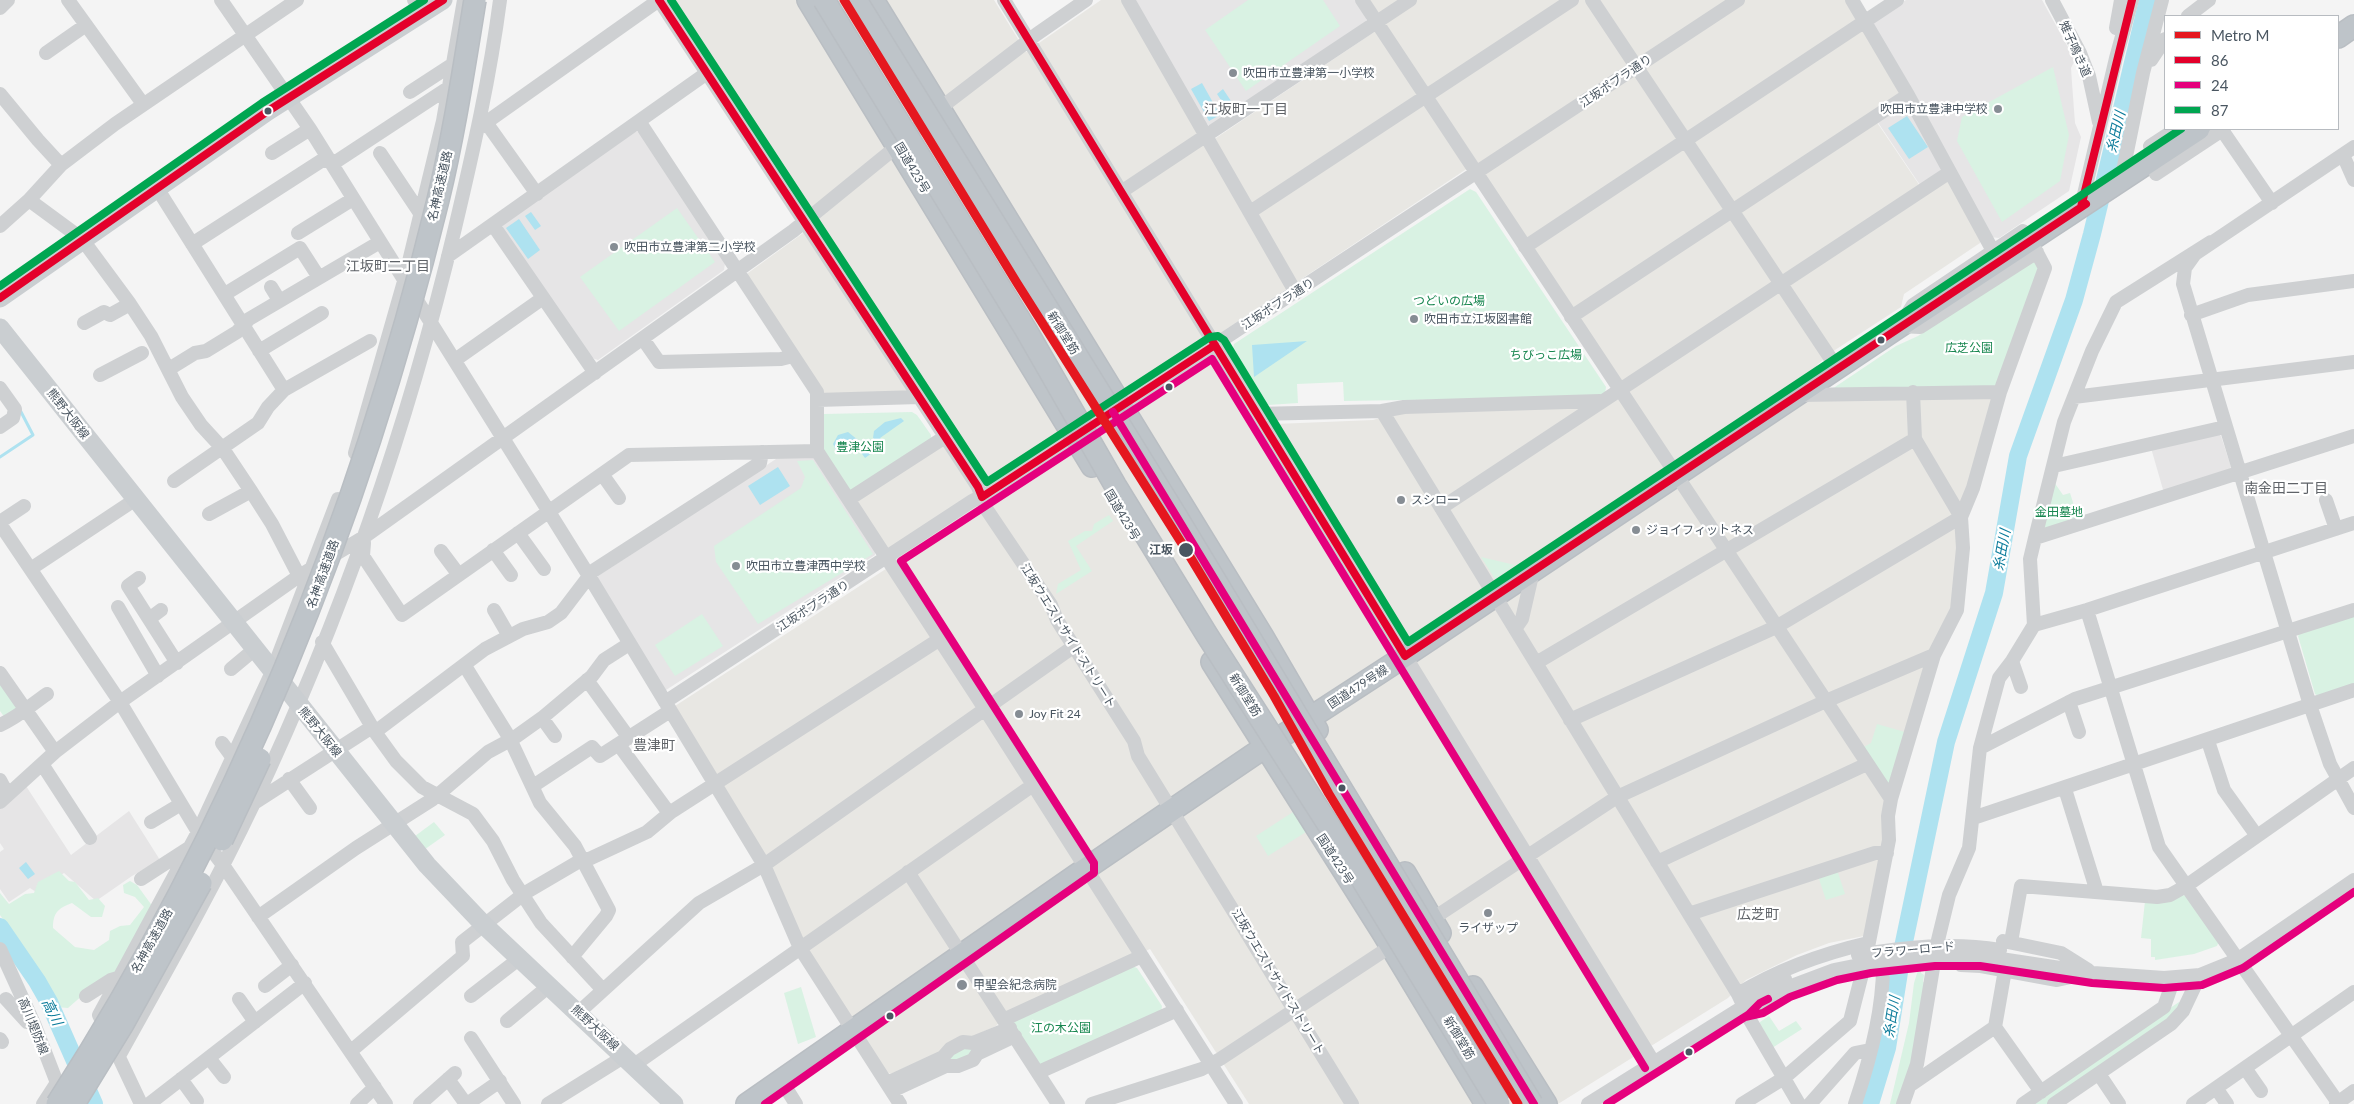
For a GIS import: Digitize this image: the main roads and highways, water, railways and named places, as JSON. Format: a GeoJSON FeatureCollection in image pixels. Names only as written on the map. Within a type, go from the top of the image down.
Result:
{"type":"FeatureCollection","features":[{"type":"Feature","properties":{"kind":"highway","name":"名神高速道路"},"geometry":{"type":"LineString","coordinates":[[56,1094],[112,1014],[196,859],[267,708],[310,608],[359,474],[407,315],[438,198],[475,0]]}},
{"type":"Feature","properties":{"kind":"highway","name":"名神高速道路"},"geometry":{"type":"LineString","coordinates":[[74,1104],[132,1008],[209,866],[280,714],[344,557],[374,472],[422,316],[451,202],[490,0]]}},
{"type":"Feature","properties":{"kind":"highway","name":"国道423号"},"geometry":{"type":"LineString","coordinates":[[808,0],[1048,394],[1486,1104]]}},
{"type":"Feature","properties":{"kind":"highway","name":"新御堂筋"},"geometry":{"type":"LineString","coordinates":[[824,0],[1030,338],[1115,485],[1197,619],[1340,843],[1499,1104]]}},
{"type":"Feature","properties":{"kind":"highway","name":"新御堂筋"},"geometry":{"type":"LineString","coordinates":[[856,0],[1175,514],[1532,1104]]}},
{"type":"Feature","properties":{"kind":"highway"},"geometry":{"type":"LineString","coordinates":[[872,0],[1263,637],[1432,919],[1546,1104]]}},
{"type":"Feature","properties":{"kind":"highway"},"geometry":{"type":"LineString","coordinates":[[2339,36],[2354,26]]}},
{"type":"Feature","properties":{"kind":"highway","name":"国道479号線"},"geometry":{"type":"LineString","coordinates":[[747,1104],[962,953],[1265,747],[2197,130]]}},
{"type":"Feature","properties":{"kind":"main road"},"geometry":{"type":"LineString","coordinates":[[0,298],[82,239],[419,6],[442,0]]}},
{"type":"Feature","properties":{"kind":"main road","name":"熊野大阪線"},"geometry":{"type":"LineString","coordinates":[[0,328],[427,865],[484,925],[674,1104]]}},
{"type":"Feature","properties":{"kind":"water"},"geometry":{"type":"Polygon","coordinates":[[[1202,83],[1220,115],[1209,121],[1191,89],[1202,83]]]}},
{"type":"Feature","properties":{"kind":"water"},"geometry":{"type":"Polygon","coordinates":[[[1223,89],[1233,104],[1227,109],[1217,94],[1223,89]]]}},
{"type":"Feature","properties":{"kind":"water"},"geometry":{"type":"Polygon","coordinates":[[[1907,116],[1928,147],[1909,159],[1888,128],[1907,116]]]}},
{"type":"Feature","properties":{"kind":"water"},"geometry":{"type":"Polygon","coordinates":[[[531,212],[541,226],[535,230],[525,216],[531,212]]]}},
{"type":"Feature","properties":{"kind":"water"},"geometry":{"type":"Polygon","coordinates":[[[519,219],[540,250],[528,259],[506,228],[519,219]]]}},
{"type":"Feature","properties":{"kind":"water"},"geometry":{"type":"Polygon","coordinates":[[[1307,341],[1254,377],[1252,345],[1307,341]]]}},
{"type":"Feature","properties":{"kind":"water"},"geometry":{"type":"Polygon","coordinates":[[[901,418],[904,421],[880,438],[885,444],[865,458],[852,440],[836,450],[833,444],[838,435],[848,432],[863,444],[875,446],[878,442],[873,438],[874,431],[885,422],[901,418]]]}},
{"type":"Feature","properties":{"kind":"water"},"geometry":{"type":"Polygon","coordinates":[[[778,467],[790,486],[760,505],[748,486],[778,467]]]}},
{"type":"Feature","properties":{"kind":"water"},"geometry":{"type":"Polygon","coordinates":[[[26,862],[35,874],[28,879],[19,868],[26,862]]]}},
{"type":"Feature","properties":{"kind":"waterway","name":"糸田川"},"geometry":{"type":"LineString","coordinates":[[1870,1104],[1887,1048],[1903,947],[1946,742],[1994,593],[2018,456],[2074,300],[2092,234],[2148,0]]}},
{"type":"Feature","properties":{"kind":"waterway"},"geometry":{"type":"LineString","coordinates":[[0,457],[33,435],[19,408]]}},
{"type":"Feature","properties":{"kind":"waterway","name":"高川"},"geometry":{"type":"LineString","coordinates":[[0,927],[49,1002],[94,1104]]}},
{"type":"Feature","properties":{"kind":"metro line","name":"M"},"geometry":{"type":"LineString","coordinates":[[844,0],[1017,283],[1186,550],[1274,696],[1329,794],[1518,1104]]}},
{"type":"Feature","properties":{"kind":"place","name":"吹田市立豊津第一小学校"},"geometry":{"type":"Point","coordinates":[1233,73]}},
{"type":"Feature","properties":{"kind":"place","name":"吹田市立豊津中学校"},"geometry":{"type":"Point","coordinates":[1998,109]}},
{"type":"Feature","properties":{"kind":"place","name":"吹田市立豊津第二小学校"},"geometry":{"type":"Point","coordinates":[614,247]}},
{"type":"Feature","properties":{"kind":"place","name":"吹田市立江坂図書館"},"geometry":{"type":"Point","coordinates":[1414,319]}},
{"type":"Feature","properties":{"kind":"place","name":"スシロー"},"geometry":{"type":"Point","coordinates":[1401,500]}},
{"type":"Feature","properties":{"kind":"place","name":"ジョイフィットネス"},"geometry":{"type":"Point","coordinates":[1636,530]}},
{"type":"Feature","properties":{"kind":"place","name":"江坂"},"geometry":{"type":"Point","coordinates":[1186,550]}},
{"type":"Feature","properties":{"kind":"place","name":"吹田市立豊津西中学校"},"geometry":{"type":"Point","coordinates":[736,566]}},
{"type":"Feature","properties":{"kind":"place","name":"Joy Fit 24"},"geometry":{"type":"Point","coordinates":[1019,714]}},
{"type":"Feature","properties":{"kind":"place","name":"ライザップ"},"geometry":{"type":"Point","coordinates":[1488,913]}},
{"type":"Feature","properties":{"kind":"place","name":"甲聖会紀念病院"},"geometry":{"type":"Point","coordinates":[962,985]}},
{"type":"Feature","properties":{"kind":"district","name":"江坂町一丁目"},"geometry":{"type":"Point","coordinates":[1246,109]}},
{"type":"Feature","properties":{"kind":"district","name":"江坂町二丁目"},"geometry":{"type":"Point","coordinates":[388,266]}},
{"type":"Feature","properties":{"kind":"district","name":"南金田二丁目"},"geometry":{"type":"Point","coordinates":[2286,488]}},
{"type":"Feature","properties":{"kind":"district","name":"豊津町"},"geometry":{"type":"Point","coordinates":[654,745]}},
{"type":"Feature","properties":{"kind":"district","name":"広芝町"},"geometry":{"type":"Point","coordinates":[1758,914]}},
{"type":"Feature","properties":{"kind":"park label","name":"つどいの広場"},"geometry":{"type":"Point","coordinates":[1449,301]}},
{"type":"Feature","properties":{"kind":"park label","name":"広芝公園"},"geometry":{"type":"Point","coordinates":[1969,348]}},
{"type":"Feature","properties":{"kind":"park label","name":"ちびっこ広場"},"geometry":{"type":"Point","coordinates":[1546,355]}},
{"type":"Feature","properties":{"kind":"park label","name":"豊津公園"},"geometry":{"type":"Point","coordinates":[860,447]}},
{"type":"Feature","properties":{"kind":"park label","name":"金田墓地"},"geometry":{"type":"Point","coordinates":[2059,512]}},
{"type":"Feature","properties":{"kind":"park label","name":"江の木公園"},"geometry":{"type":"Point","coordinates":[1061,1028]}}]}
